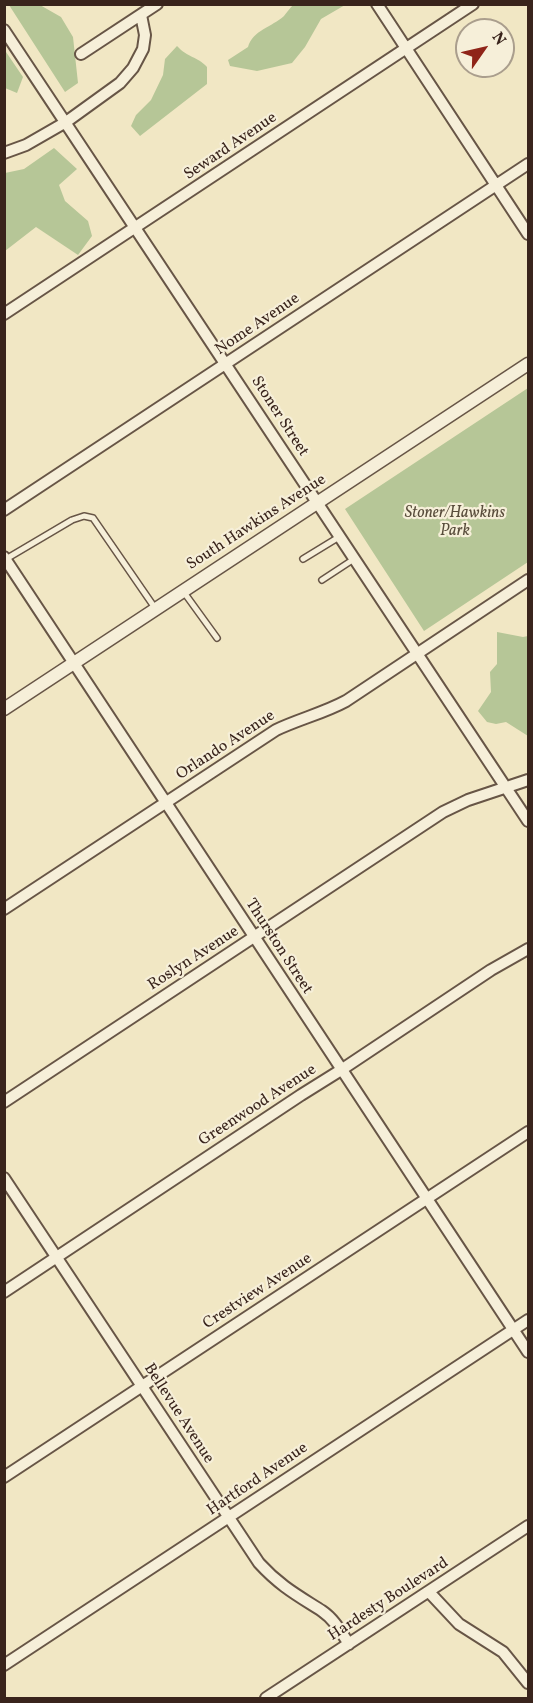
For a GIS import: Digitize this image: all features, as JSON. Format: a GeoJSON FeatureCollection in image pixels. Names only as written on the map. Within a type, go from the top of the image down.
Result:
{"type":"FeatureCollection","features":[{"type":"Feature","properties":{"kind":"street"},"geometry":{"type":"LineString","coordinates":[[81,54],[157,4]]}},
{"type":"Feature","properties":{"kind":"street"},"geometry":{"type":"LineString","coordinates":[[377,4],[528,234]]}},
{"type":"Feature","properties":{"kind":"street","name":"Seward Avenue"},"geometry":{"type":"LineString","coordinates":[[4,314],[473,4]]}},
{"type":"Feature","properties":{"kind":"street"},"geometry":{"type":"LineString","coordinates":[[4,153],[26,145],[66,122],[113,89],[132,68],[143,49],[144,25],[141,15]]}},
{"type":"Feature","properties":{"kind":"street","name":"Stoner Street"},"geometry":{"type":"LineString","coordinates":[[4,30],[419,653],[528,822]]}},
{"type":"Feature","properties":{"kind":"street","name":"Nome Avenue"},"geometry":{"type":"LineString","coordinates":[[4,510],[528,165]]}},
{"type":"Feature","properties":{"kind":"street","name":"South Hawkins Avenue"},"geometry":{"type":"LineString","coordinates":[[4,709],[528,364]]}},
{"type":"Feature","properties":{"kind":"street","name":"Thurston Street"},"geometry":{"type":"LineString","coordinates":[[5,558],[528,1352]]}},
{"type":"Feature","properties":{"kind":"street","name":"Orlando Avenue"},"geometry":{"type":"LineString","coordinates":[[4,909],[276,730],[346,701],[528,580]]}},
{"type":"Feature","properties":{"kind":"street","name":"Roslyn Avenue"},"geometry":{"type":"LineString","coordinates":[[4,1102],[443,812],[468,800],[528,780]]}},
{"type":"Feature","properties":{"kind":"street","name":"Greenwood Avenue"},"geometry":{"type":"LineString","coordinates":[[4,1292],[490,970],[528,949]]}},
{"type":"Feature","properties":{"kind":"street","name":"Crestview Avenue"},"geometry":{"type":"LineString","coordinates":[[4,1477],[528,1132]]}},
{"type":"Feature","properties":{"kind":"street","name":"Bellevue Avenue"},"geometry":{"type":"LineString","coordinates":[[4,1179],[260,1563],[272,1578],[287,1590],[323,1612],[336,1624],[349,1644]]}},
{"type":"Feature","properties":{"kind":"street","name":"Hartford Avenue"},"geometry":{"type":"LineString","coordinates":[[4,1665],[528,1320]]}},
{"type":"Feature","properties":{"kind":"street","name":"Hardesty Boulevard"},"geometry":{"type":"LineString","coordinates":[[266,1698],[528,1526]]}},
{"type":"Feature","properties":{"kind":"street"},"geometry":{"type":"LineString","coordinates":[[429,1592],[459,1624],[503,1652],[528,1683]]}},
{"type":"Feature","properties":{"kind":"lane"},"geometry":{"type":"LineString","coordinates":[[5,558],[72,520],[84,516],[93,518],[156,609]]}},
{"type":"Feature","properties":{"kind":"lane"},"geometry":{"type":"LineString","coordinates":[[303,560],[340,536]]}},
{"type":"Feature","properties":{"kind":"lane"},"geometry":{"type":"LineString","coordinates":[[322,580],[356,558]]}},
{"type":"Feature","properties":{"kind":"lane"},"geometry":{"type":"LineString","coordinates":[[183,591],[217,638]]}},
{"type":"Feature","properties":{"kind":"green space"},"geometry":{"type":"Polygon","coordinates":[[[9,5],[40,5],[61,17],[73,37],[78,83],[65,92],[9,5]]]}},
{"type":"Feature","properties":{"kind":"green space"},"geometry":{"type":"Polygon","coordinates":[[[293,5],[345,5],[321,19],[305,47],[292,63],[257,71],[230,66],[228,60],[248,47],[250,41],[258,33],[284,16],[293,5]]]}},
{"type":"Feature","properties":{"kind":"green space"},"geometry":{"type":"Polygon","coordinates":[[[177,46],[207,67],[207,84],[140,136],[131,126],[136,115],[151,100],[163,75],[165,59],[177,46]]]}},
{"type":"Feature","properties":{"kind":"green space"},"geometry":{"type":"Polygon","coordinates":[[[4,49],[23,77],[17,93],[5,88],[4,49]]]}},
{"type":"Feature","properties":{"kind":"green space"},"geometry":{"type":"Polygon","coordinates":[[[54,148],[77,169],[59,185],[65,201],[88,221],[92,236],[78,255],[36,227],[5,251],[5,173],[24,169],[54,148]]]}},
{"type":"Feature","properties":{"kind":"green space","name":"Stoner/Hawkins Park"},"geometry":{"type":"Polygon","coordinates":[[[528,388],[528,562],[424,631],[345,509],[528,388]]]}},
{"type":"Feature","properties":{"kind":"green space"},"geometry":{"type":"Polygon","coordinates":[[[497,632],[528,636],[528,736],[506,722],[496,724],[487,722],[478,711],[491,692],[490,672],[497,664],[497,632]]]}}]}
